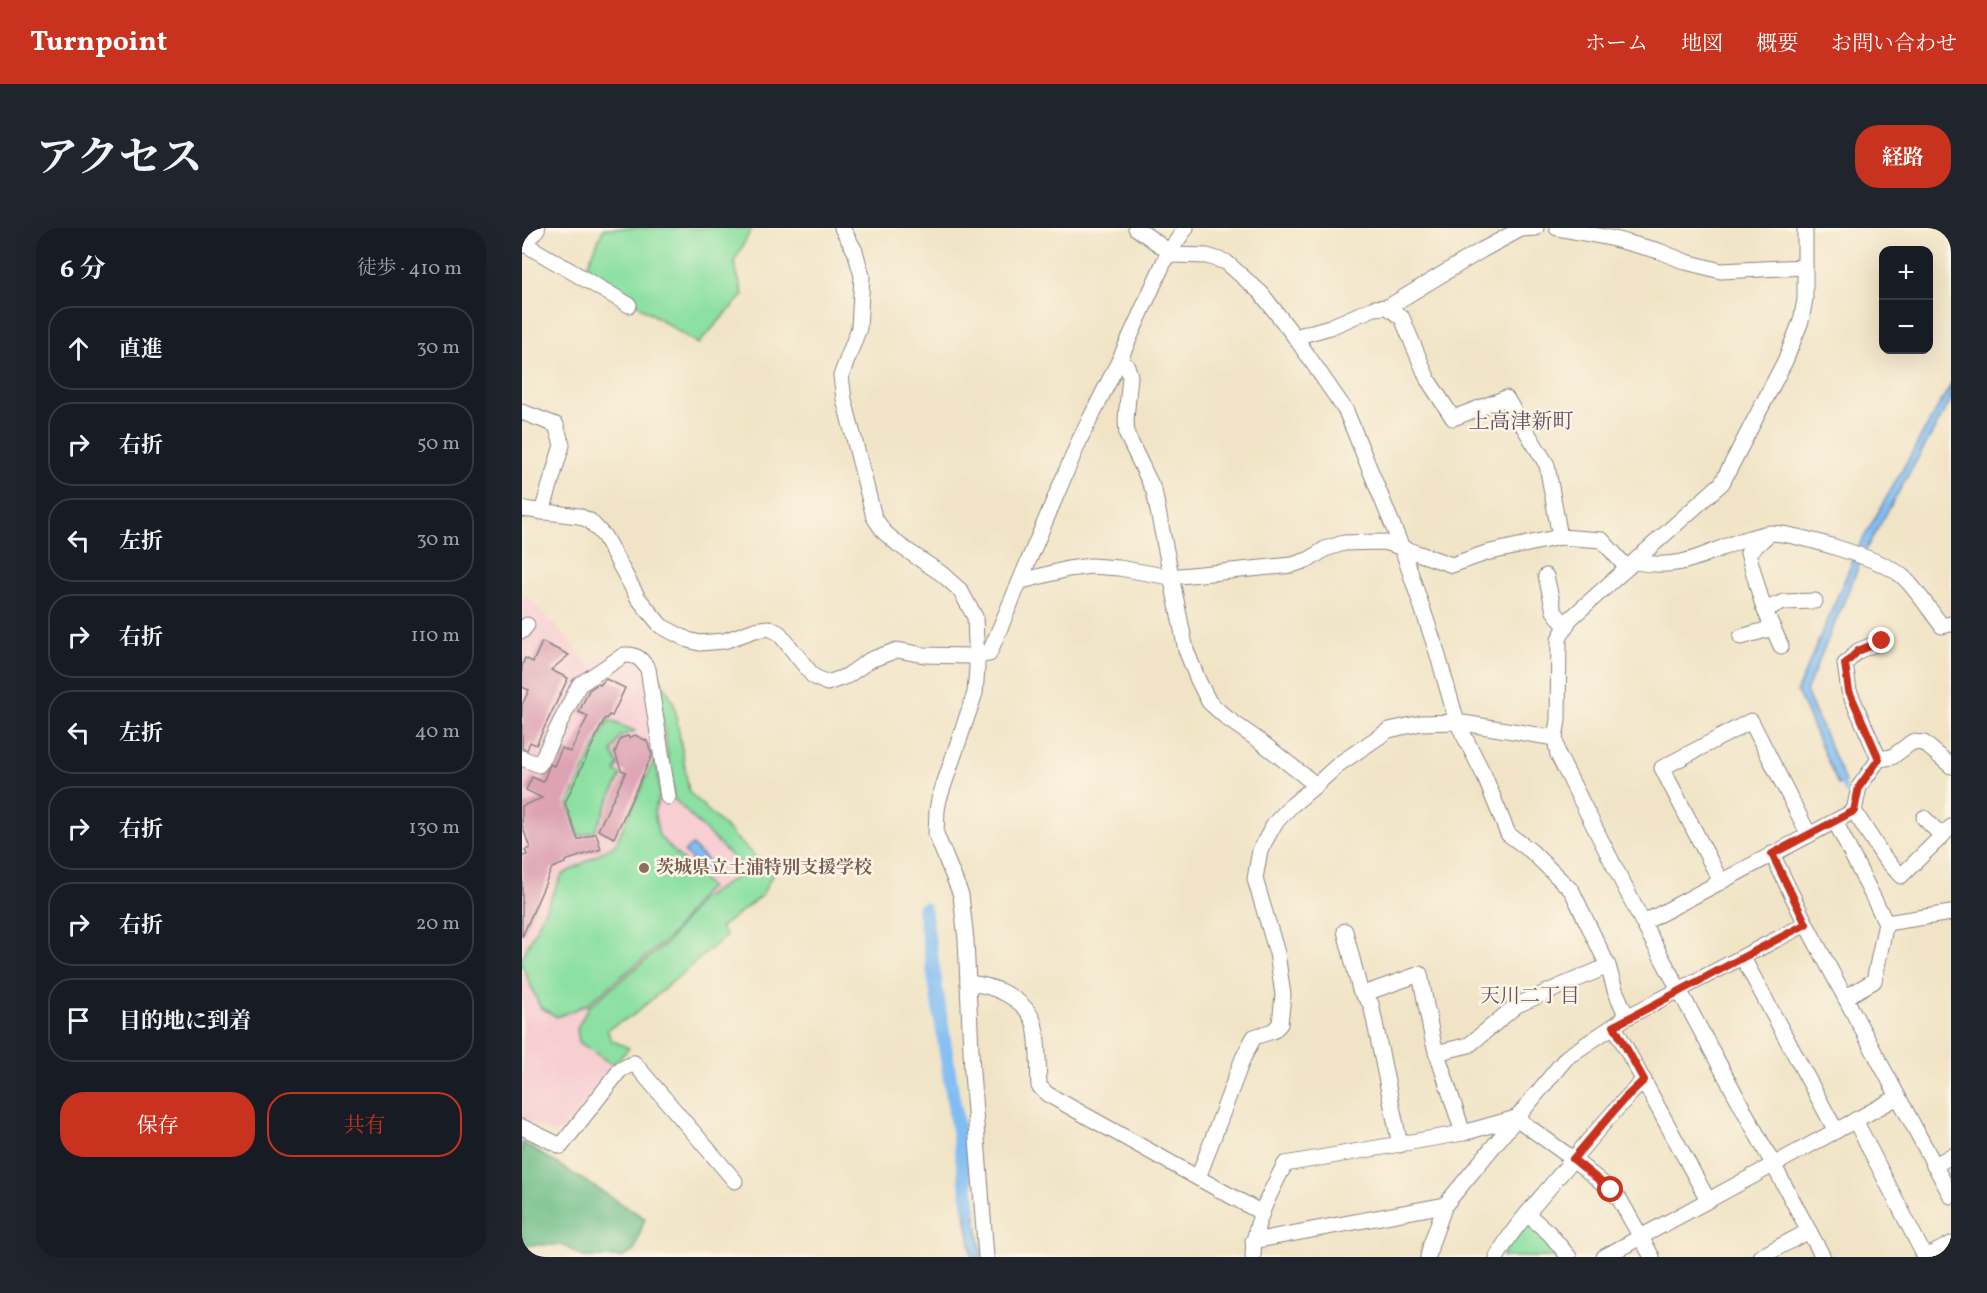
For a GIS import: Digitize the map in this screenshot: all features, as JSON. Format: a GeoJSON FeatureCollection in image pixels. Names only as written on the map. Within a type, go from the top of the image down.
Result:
{"type":"FeatureCollection","features":[{"type":"Feature","properties":{"kind":"main road"},"geometry":{"type":"LineString","coordinates":[[523,244],[536,228]]}},
{"type":"Feature","properties":{"kind":"street"},"geometry":{"type":"LineString","coordinates":[[842,228],[855,251],[862,276],[859,328],[841,376],[844,399],[874,517],[884,532],[899,545],[942,574],[960,590],[975,617],[977,656],[975,693],[936,810],[936,834],[961,895],[986,1257]]}},
{"type":"Feature","properties":{"kind":"street"},"geometry":{"type":"LineString","coordinates":[[1136,228],[1168,253],[1207,256],[1226,262],[1261,293],[1295,337],[1346,411],[1402,548],[1457,722],[1484,775],[1508,834],[1531,851],[1572,891],[1608,966],[1621,1022],[1644,1080],[1708,1200]]}},
{"type":"Feature","properties":{"kind":"street"},"geometry":{"type":"LineString","coordinates":[[522,509],[579,516],[590,521],[604,536],[638,598],[661,626],[688,640],[700,643],[724,641],[755,630],[769,628],[778,633],[813,676],[827,683],[847,676],[870,660],[897,650],[924,655],[977,656],[989,654],[1080,439],[1119,361],[1168,253],[1186,228]]}},
{"type":"Feature","properties":{"kind":"street"},"geometry":{"type":"LineString","coordinates":[[1295,337],[1330,327],[1374,308],[1388,307],[1521,229],[1536,228]]}},
{"type":"Feature","properties":{"kind":"street"},"geometry":{"type":"LineString","coordinates":[[1557,228],[1610,238],[1721,271],[1805,267]]}},
{"type":"Feature","properties":{"kind":"street"},"geometry":{"type":"LineString","coordinates":[[1805,228],[1805,299],[1801,321],[1785,361],[1722,483],[1570,619],[1559,639],[1558,720],[1555,738],[1558,756],[1612,866],[1823,1257]]}},
{"type":"Feature","properties":{"kind":"street"},"geometry":{"type":"LineString","coordinates":[[523,244],[628,306]]}},
{"type":"Feature","properties":{"kind":"street"},"geometry":{"type":"LineString","coordinates":[[1388,307],[1402,318],[1428,380],[1453,418],[1506,398],[1547,465],[1560,537]]}},
{"type":"Feature","properties":{"kind":"street"},"geometry":{"type":"LineString","coordinates":[[1119,361],[1127,366],[1130,376],[1126,419],[1127,435],[1154,491],[1186,650],[1209,702],[1228,720],[1261,742],[1316,785]]}},
{"type":"Feature","properties":{"kind":"street"},"geometry":{"type":"LineString","coordinates":[[522,412],[556,425],[562,445],[542,512]]}},
{"type":"Feature","properties":{"kind":"street"},"geometry":{"type":"LineString","coordinates":[[1021,580],[1091,566],[1119,568],[1170,577],[1292,565],[1310,559],[1325,549],[1344,543],[1381,542],[1452,565],[1486,553],[1560,537],[1602,540],[1631,565],[1674,564],[1705,556],[1749,538],[1770,533],[1794,536],[1864,557],[1901,575],[1942,626],[1951,624]]}},
{"type":"Feature","properties":{"kind":"street"},"geometry":{"type":"LineString","coordinates":[[1770,533],[1748,553],[1765,609],[1781,645]]}},
{"type":"Feature","properties":{"kind":"street"},"geometry":{"type":"LineString","coordinates":[[1546,576],[1554,611],[1566,627]]}},
{"type":"Feature","properties":{"kind":"street"},"geometry":{"type":"LineString","coordinates":[[1765,609],[1784,602],[1815,601]]}},
{"type":"Feature","properties":{"kind":"street"},"geometry":{"type":"LineString","coordinates":[[1741,637],[1773,627]]}},
{"type":"Feature","properties":{"kind":"street"},"geometry":{"type":"LineString","coordinates":[[1879,759],[1849,691],[1845,664],[1858,651],[1882,641]]}},
{"type":"Feature","properties":{"kind":"street"},"geometry":{"type":"LineString","coordinates":[[522,758],[538,765],[579,685],[624,655],[632,654],[639,657],[648,669],[668,797]]}},
{"type":"Feature","properties":{"kind":"street"},"geometry":{"type":"LineString","coordinates":[[1721,882],[1662,768],[1751,721],[1809,835]]}},
{"type":"Feature","properties":{"kind":"street"},"geometry":{"type":"LineString","coordinates":[[1198,1178],[1243,1058],[1254,1037],[1273,1031],[1280,1024],[1283,995],[1277,953],[1255,879],[1260,850],[1275,823],[1291,806],[1340,764],[1389,730],[1421,723],[1457,722],[1555,738]]}},
{"type":"Feature","properties":{"kind":"street"},"geometry":{"type":"LineString","coordinates":[[1924,818],[1946,831],[1901,876],[1883,856],[1854,811],[1859,787],[1879,759],[1892,757],[1912,742],[1924,743],[1951,766]]}},
{"type":"Feature","properties":{"kind":"street"},"geometry":{"type":"LineString","coordinates":[[1643,923],[1854,811]]}},
{"type":"Feature","properties":{"kind":"street"},"geometry":{"type":"LineString","coordinates":[[1835,821],[1886,923],[1874,981],[1846,997]]}},
{"type":"Feature","properties":{"kind":"street"},"geometry":{"type":"LineString","coordinates":[[1772,854],[1806,924],[1951,1196]]}},
{"type":"Feature","properties":{"kind":"street"},"geometry":{"type":"LineString","coordinates":[[1886,923],[1951,913]]}},
{"type":"Feature","properties":{"kind":"street"},"geometry":{"type":"LineString","coordinates":[[1428,1257],[1445,1204],[1567,1057],[1621,1022],[1806,924]]}},
{"type":"Feature","properties":{"kind":"street"},"geometry":{"type":"LineString","coordinates":[[1346,932],[1360,990],[1371,1004],[1400,1145]]}},
{"type":"Feature","properties":{"kind":"street"},"geometry":{"type":"LineString","coordinates":[[1743,958],[1836,1131]]}},
{"type":"Feature","properties":{"kind":"street"},"geometry":{"type":"LineString","coordinates":[[1436,1053],[1469,1045],[1517,1005],[1608,966]]}},
{"type":"Feature","properties":{"kind":"street"},"geometry":{"type":"LineString","coordinates":[[1363,994],[1420,974],[1436,1053],[1463,1133]]}},
{"type":"Feature","properties":{"kind":"street"},"geometry":{"type":"LineString","coordinates":[[968,983],[982,984],[1001,991],[1026,1008],[1034,1024],[1039,1086],[1047,1094],[1262,1214]]}},
{"type":"Feature","properties":{"kind":"street"},"geometry":{"type":"LineString","coordinates":[[522,1127],[561,1146],[620,1070],[634,1063],[735,1181]]}},
{"type":"Feature","properties":{"kind":"street"},"geometry":{"type":"LineString","coordinates":[[1497,1257],[1508,1238],[1527,1214],[1624,1099],[1644,1080]]}},
{"type":"Feature","properties":{"kind":"street"},"geometry":{"type":"LineString","coordinates":[[1604,1257],[1898,1097]]}},
{"type":"Feature","properties":{"kind":"street"},"geometry":{"type":"LineString","coordinates":[[1252,1257],[1253,1241],[1264,1205],[1286,1164],[1463,1133],[1516,1118]]}},
{"type":"Feature","properties":{"kind":"street"},"geometry":{"type":"LineString","coordinates":[[1516,1118],[1611,1190],[1620,1200],[1652,1257]]}},
{"type":"Feature","properties":{"kind":"street"},"geometry":{"type":"LineString","coordinates":[[1855,1120],[1925,1257],[1951,1244]]}},
{"type":"Feature","properties":{"kind":"street"},"geometry":{"type":"LineString","coordinates":[[1934,1166],[1951,1156]]}},
{"type":"Feature","properties":{"kind":"street"},"geometry":{"type":"LineString","coordinates":[[1253,1241],[1445,1204]]}},
{"type":"Feature","properties":{"kind":"street"},"geometry":{"type":"LineString","coordinates":[[1527,1214],[1549,1233],[1569,1257]]}},
{"type":"Feature","properties":{"kind":"street"},"geometry":{"type":"LineString","coordinates":[[1760,1257],[1809,1231]]}},
{"type":"Feature","properties":{"kind":"shaded area","name":"茨城県立土浦特別支援学校"},"geometry":{"type":"Polygon","coordinates":[[[526,595],[590,665],[636,642],[674,703],[689,792],[773,874],[762,895],[720,928],[726,936],[632,1016],[607,1029],[611,1040],[629,1048],[619,1057],[565,1129],[552,1133],[522,1119],[522,599],[526,595]]]}},
{"type":"Feature","properties":{"kind":"green space"},"geometry":{"type":"Polygon","coordinates":[[[604,228],[752,228],[734,262],[743,295],[698,344],[585,271],[604,228]]]}},
{"type":"Feature","properties":{"kind":"green space"},"geometry":{"type":"Polygon","coordinates":[[[655,669],[674,703],[689,792],[773,874],[762,895],[720,928],[726,936],[632,1016],[607,1029],[611,1040],[629,1048],[613,1065],[579,1042],[577,1029],[588,1007],[667,943],[700,900],[746,871],[674,799],[655,669]]]}},
{"type":"Feature","properties":{"kind":"green space"},"geometry":{"type":"Polygon","coordinates":[[[608,720],[635,731],[620,736],[612,752],[618,765],[615,771],[621,775],[595,831],[579,836],[568,804],[608,720]]]}},
{"type":"Feature","properties":{"kind":"green space"},"geometry":{"type":"Polygon","coordinates":[[[656,756],[660,795],[654,812],[659,836],[710,888],[702,894],[669,938],[586,1005],[557,1017],[540,1007],[522,965],[522,958],[562,875],[615,845],[656,756]]]}},
{"type":"Feature","properties":{"kind":"green space"},"geometry":{"type":"Polygon","coordinates":[[[522,1142],[645,1218],[634,1251],[624,1257],[583,1257],[562,1245],[530,1245],[522,1252],[522,1142]]]}},
{"type":"Feature","properties":{"kind":"green space"},"geometry":{"type":"Polygon","coordinates":[[[1530,1222],[1564,1257],[1502,1257],[1518,1230],[1530,1222]]]}},
{"type":"Feature","properties":{"kind":"water"},"geometry":{"type":"Polygon","coordinates":[[[1951,384],[1951,400],[1866,549],[1806,691],[1845,782],[1838,785],[1797,691],[1859,546],[1951,384]]]}},
{"type":"Feature","properties":{"kind":"water"},"geometry":{"type":"Polygon","coordinates":[[[692,845],[716,870],[709,877],[684,852],[692,845]]]}},
{"type":"Feature","properties":{"kind":"water"},"geometry":{"type":"Polygon","coordinates":[[[972,1191],[982,1257],[972,1257],[962,1193],[972,1191]]]}},
{"type":"Feature","properties":{"kind":"building"},"geometry":{"type":"Polygon","coordinates":[[[542,642],[569,655],[551,670],[568,678],[536,745],[530,742],[527,750],[522,748],[522,705],[529,690],[522,687],[522,666],[525,658],[533,662],[542,642]]]}},
{"type":"Feature","properties":{"kind":"building"},"geometry":{"type":"Polygon","coordinates":[[[606,679],[625,688],[612,716],[605,718],[565,803],[578,840],[596,833],[601,849],[565,861],[552,868],[522,937],[522,856],[527,855],[525,850],[530,848],[522,825],[522,806],[542,798],[526,790],[532,777],[543,782],[550,764],[554,766],[562,748],[570,752],[588,716],[579,712],[589,690],[606,679]]]}},
{"type":"Feature","properties":{"kind":"building"},"geometry":{"type":"Polygon","coordinates":[[[635,735],[647,741],[652,755],[614,838],[598,830],[626,772],[621,770],[615,752],[621,738],[635,735]]]}},
{"type":"Feature","properties":{"kind":"waterway"},"geometry":{"type":"LineString","coordinates":[[1841,781],[1845,791]]}},
{"type":"Feature","properties":{"kind":"waterway"},"geometry":{"type":"LineString","coordinates":[[924,909],[970,1209]]}},
{"type":"Feature","properties":{"kind":"place","name":"茨城県立土浦特別支援学校"},"geometry":{"type":"Point","coordinates":[644,868]}},
{"type":"Feature","properties":{"kind":"district","name":"上高津新町"},"geometry":{"type":"Point","coordinates":[1521,422]}},
{"type":"Feature","properties":{"kind":"district","name":"天川二丁目"},"geometry":{"type":"Point","coordinates":[1530,997]}},
{"type":"Feature","properties":{"kind":"route"},"geometry":{"type":"LineString","coordinates":[[1611,1190],[1573,1159],[1624,1099],[1644,1080],[1614,1026],[1627,1017],[1806,924],[1772,854],[1854,811],[1859,787],[1879,759],[1849,691],[1845,664],[1858,651],[1882,641]]}}]}
